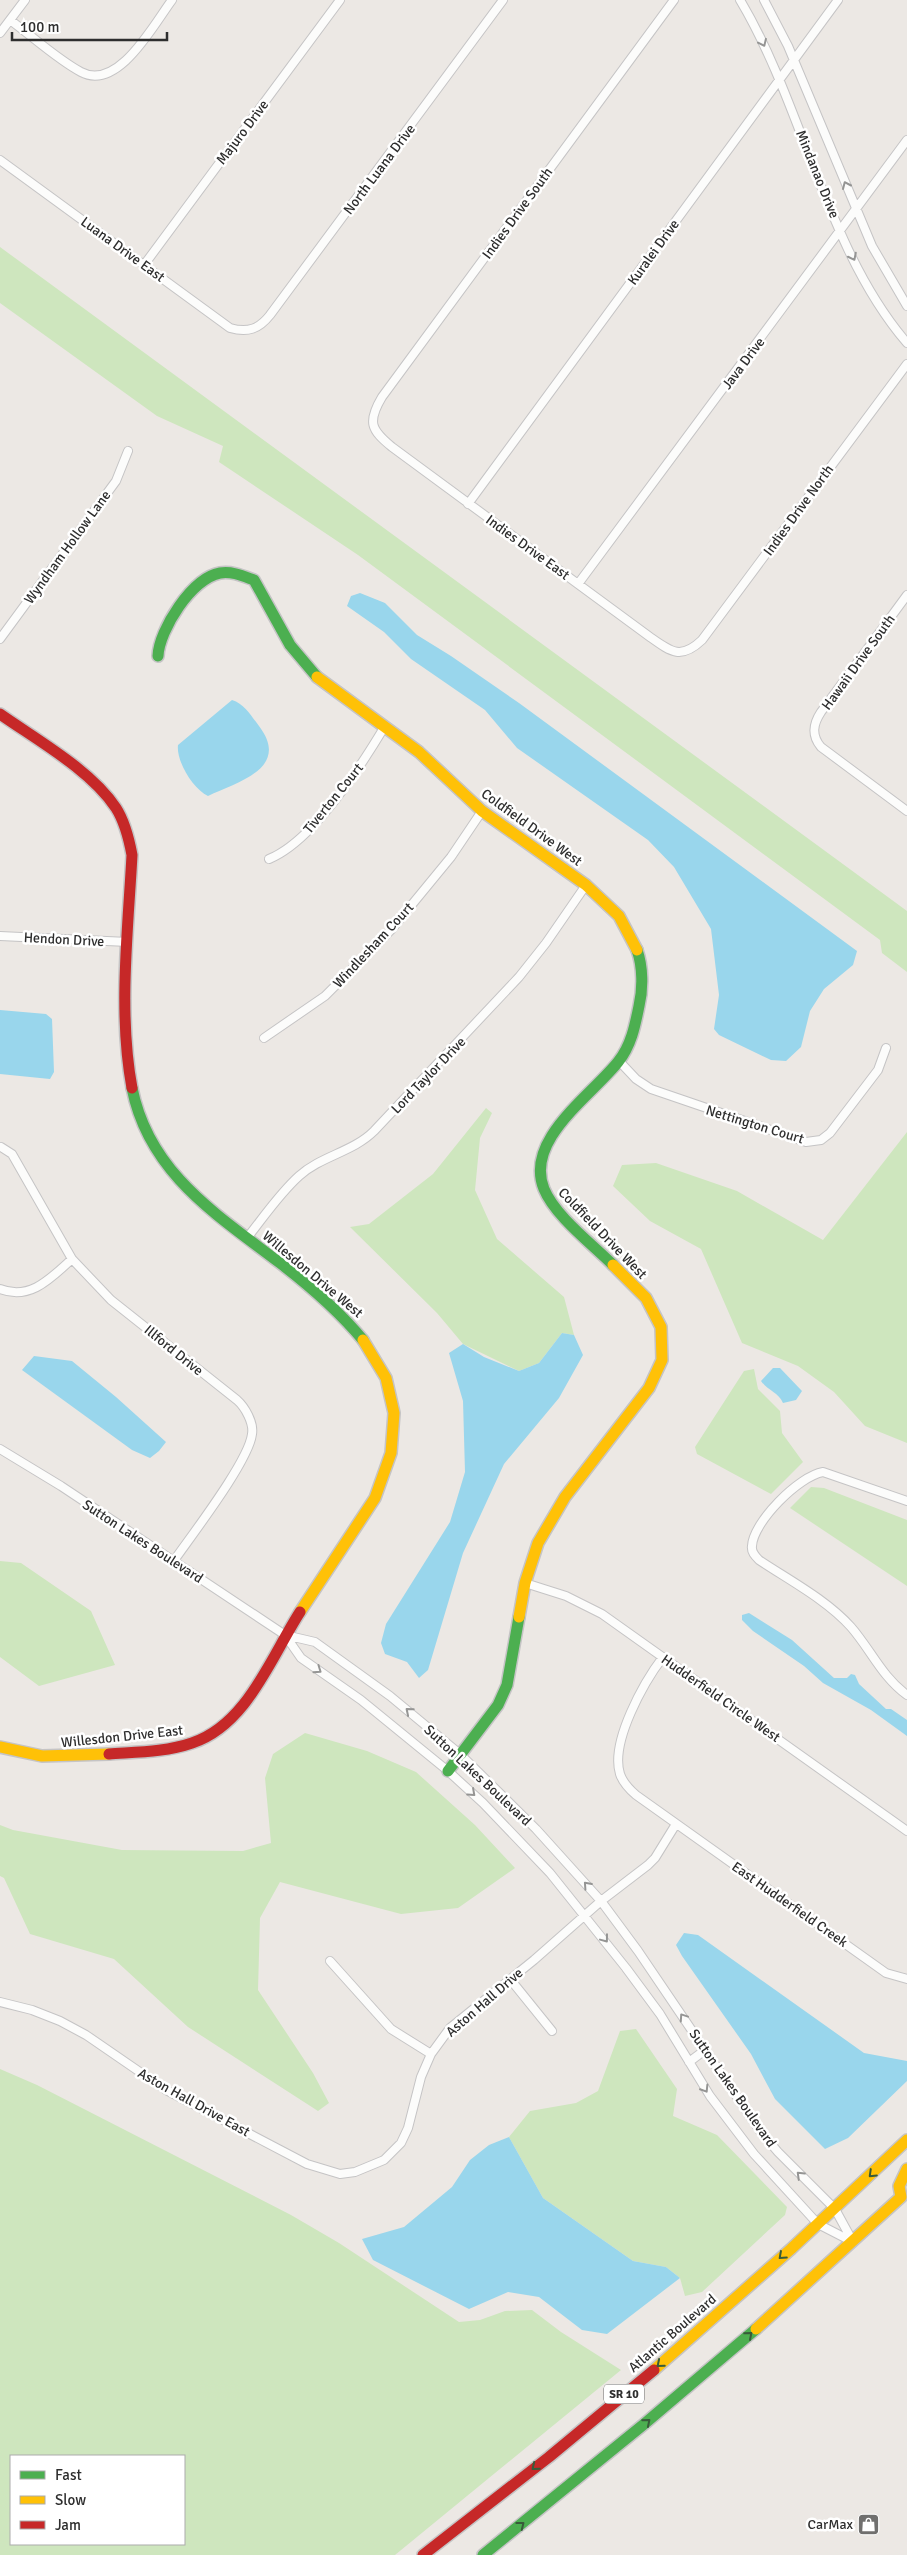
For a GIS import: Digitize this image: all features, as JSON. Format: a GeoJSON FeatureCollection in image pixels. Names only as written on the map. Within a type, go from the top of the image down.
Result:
{"type":"FeatureCollection","features":[{"type":"Feature","properties":{"kind":"main road","name":"Coldfield Drive West"},"geometry":{"type":"LineString","coordinates":[[158,656],[158,638],[196,584],[213,575],[228,572],[243,574],[254,580],[290,645],[312,673],[419,752],[482,811],[586,886],[619,916],[638,953],[642,995],[633,1035],[619,1061],[546,1143],[539,1166],[546,1196],[554,1206],[646,1298],[661,1327],[662,1360],[649,1388],[557,1510],[538,1543],[526,1583],[507,1684],[498,1705],[448,1771]]}},
{"type":"Feature","properties":{"kind":"main road","name":"Willesdon Drive West"},"geometry":{"type":"LineString","coordinates":[[0,714],[89,779],[116,808],[130,842],[132,855],[125,1038],[131,1088],[146,1130],[175,1174],[205,1207],[325,1300],[363,1336],[371,1346],[389,1384],[394,1412],[392,1454],[386,1476],[375,1498],[285,1635]]}},
{"type":"Feature","properties":{"kind":"main road","name":"Willesdon Drive East"},"geometry":{"type":"LineString","coordinates":[[0,1747],[33,1757],[65,1758],[170,1748],[198,1741],[226,1722],[243,1705],[285,1635]]}},
{"type":"Feature","properties":{"kind":"main road","name":"Atlantic Boulevard"},"geometry":{"type":"LineString","coordinates":[[423,2555],[526,2475],[645,2377],[835,2209],[907,2140]]}},
{"type":"Feature","properties":{"kind":"main road","name":"SR 10"},"geometry":{"type":"LineString","coordinates":[[483,2555],[669,2404],[853,2242],[900,2197],[899,2186],[907,2169]]}},
{"type":"Feature","properties":{"kind":"street"},"geometry":{"type":"LineString","coordinates":[[0,33],[25,0]]}},
{"type":"Feature","properties":{"kind":"street"},"geometry":{"type":"LineString","coordinates":[[10,20],[82,73],[100,76],[119,68],[172,0]]}},
{"type":"Feature","properties":{"kind":"street","name":"Majuro Drive"},"geometry":{"type":"LineString","coordinates":[[144,265],[340,0]]}},
{"type":"Feature","properties":{"kind":"street","name":"North Luana Drive"},"geometry":{"type":"LineString","coordinates":[[248,331],[262,326],[503,0]]}},
{"type":"Feature","properties":{"kind":"street","name":"Indies Drive South"},"geometry":{"type":"LineString","coordinates":[[375,432],[372,422],[374,411],[382,398],[674,0]]}},
{"type":"Feature","properties":{"kind":"street","name":"Mindanao Drive"},"geometry":{"type":"LineString","coordinates":[[740,0],[780,81],[841,231],[864,278],[888,317],[907,343]]}},
{"type":"Feature","properties":{"kind":"street","name":"Mindanao Drive"},"geometry":{"type":"LineString","coordinates":[[764,0],[793,60],[879,261],[907,306]]}},
{"type":"Feature","properties":{"kind":"street","name":"Kuralei Drive"},"geometry":{"type":"LineString","coordinates":[[468,504],[838,0]]}},
{"type":"Feature","properties":{"kind":"street","name":"Java Drive"},"geometry":{"type":"LineString","coordinates":[[578,584],[907,140]]}},
{"type":"Feature","properties":{"kind":"street","name":"Luana Drive East"},"geometry":{"type":"LineString","coordinates":[[0,160],[230,328],[248,331]]}},
{"type":"Feature","properties":{"kind":"street","name":"Indies Drive North"},"geometry":{"type":"LineString","coordinates":[[686,651],[702,640],[907,364]]}},
{"type":"Feature","properties":{"kind":"street","name":"Indies Drive East"},"geometry":{"type":"LineString","coordinates":[[375,432],[468,504],[665,648],[674,652],[686,651]]}},
{"type":"Feature","properties":{"kind":"street","name":"Wyndham Hollow Lane"},"geometry":{"type":"LineString","coordinates":[[0,639],[116,481],[128,452]]}},
{"type":"Feature","properties":{"kind":"street","name":"Hawaii Drive South"},"geometry":{"type":"LineString","coordinates":[[907,595],[821,712],[815,722],[814,731],[814,739],[821,747],[907,811]]}},
{"type":"Feature","properties":{"kind":"street","name":"Tiverton Court"},"geometry":{"type":"LineString","coordinates":[[269,859],[284,852],[313,827],[369,753],[386,726]]}},
{"type":"Feature","properties":{"kind":"street","name":"Windlesham Court"},"geometry":{"type":"LineString","coordinates":[[264,1038],[325,996],[391,930],[451,857],[482,811]]}},
{"type":"Feature","properties":{"kind":"street","name":"Lord Taylor Drive"},"geometry":{"type":"LineString","coordinates":[[247,1238],[299,1176],[365,1140],[394,1110],[519,977],[546,943],[586,886]]}},
{"type":"Feature","properties":{"kind":"street","name":"Hendon Drive"},"geometry":{"type":"LineString","coordinates":[[0,936],[128,942]]}},
{"type":"Feature","properties":{"kind":"street","name":"Nettington Court"},"geometry":{"type":"LineString","coordinates":[[619,1061],[636,1079],[651,1089],[806,1142],[821,1140],[830,1133],[878,1070],[886,1048]]}},
{"type":"Feature","properties":{"kind":"street","name":"Illford Drive"},"geometry":{"type":"LineString","coordinates":[[1,1147],[12,1154],[72,1259],[111,1300],[237,1400],[242,1405],[251,1425],[253,1433],[243,1458],[173,1562]]}},
{"type":"Feature","properties":{"kind":"street"},"geometry":{"type":"LineString","coordinates":[[0,1289],[18,1294],[30,1291],[43,1284],[72,1259]]}},
{"type":"Feature","properties":{"kind":"street","name":"Sutton Lakes Boulevard"},"geometry":{"type":"LineString","coordinates":[[0,1449],[61,1486],[285,1635],[316,1642],[390,1696],[460,1754],[536,1829],[601,1901],[638,1951],[760,2131],[778,2152],[835,2209],[853,2242]]}},
{"type":"Feature","properties":{"kind":"street"},"geometry":{"type":"LineString","coordinates":[[907,1500],[823,1472],[814,1473],[801,1480],[781,1498],[765,1520],[752,1546],[753,1554],[758,1560],[833,1610],[852,1628],[888,1680],[907,1695]]}},
{"type":"Feature","properties":{"kind":"street","name":"Hudderfield Circle West"},"geometry":{"type":"LineString","coordinates":[[526,1583],[585,1604],[663,1657],[907,1831]]}},
{"type":"Feature","properties":{"kind":"street","name":"Sutton Lakes Boulevard"},"geometry":{"type":"LineString","coordinates":[[285,1635],[301,1658],[368,1706],[448,1771],[515,1836],[586,1915],[660,2014],[710,2096],[754,2154],[818,2224],[853,2242]]}},
{"type":"Feature","properties":{"kind":"street","name":"East Hudderfield Creek"},"geometry":{"type":"LineString","coordinates":[[663,1657],[645,1681],[634,1703],[618,1763],[620,1775],[636,1796],[886,1973],[907,1979]]}},
{"type":"Feature","properties":{"kind":"street","name":"Aston Hall Drive"},"geometry":{"type":"LineString","coordinates":[[365,2169],[384,2160],[401,2143],[408,2128],[421,2077],[431,2054],[450,2028],[655,1858],[676,1824]]}},
{"type":"Feature","properties":{"kind":"street"},"geometry":{"type":"LineString","coordinates":[[330,1961],[391,2029],[431,2054]]}},
{"type":"Feature","properties":{"kind":"street"},"geometry":{"type":"LineString","coordinates":[[510,1979],[552,2031]]}},
{"type":"Feature","properties":{"kind":"street","name":"Aston Hall Drive East"},"geometry":{"type":"LineString","coordinates":[[0,2002],[32,2010],[86,2035],[166,2090],[307,2164],[340,2174],[365,2169]]}},
{"type":"Feature","properties":{"kind":"street"},"geometry":{"type":"LineString","coordinates":[[689,2062],[705,2050]]}},
{"type":"Feature","properties":{"kind":"green space"},"geometry":{"type":"Polygon","coordinates":[[[0,247],[907,911],[907,972],[882,953],[880,940],[358,555],[219,462],[223,446],[157,416],[0,303],[0,247]]]}},
{"type":"Feature","properties":{"kind":"green space"},"geometry":{"type":"Polygon","coordinates":[[[486,1108],[492,1113],[480,1138],[475,1190],[497,1239],[564,1297],[574,1335],[562,1333],[539,1363],[519,1371],[463,1344],[437,1313],[350,1227],[369,1224],[433,1174],[486,1108]]]}},
{"type":"Feature","properties":{"kind":"green space"},"geometry":{"type":"Polygon","coordinates":[[[907,1132],[907,1443],[865,1426],[834,1392],[798,1366],[742,1343],[701,1249],[650,1221],[613,1186],[622,1165],[656,1163],[737,1191],[823,1240],[907,1132]]]}},
{"type":"Feature","properties":{"kind":"green space"},"geometry":{"type":"Polygon","coordinates":[[[754,1369],[758,1389],[780,1411],[782,1433],[803,1462],[771,1494],[697,1454],[695,1447],[744,1371],[754,1369]]]}},
{"type":"Feature","properties":{"kind":"green space"},"geometry":{"type":"Polygon","coordinates":[[[811,1487],[824,1488],[907,1520],[907,1586],[790,1508],[811,1487]]]}},
{"type":"Feature","properties":{"kind":"green space"},"geometry":{"type":"Polygon","coordinates":[[[0,1561],[21,1563],[91,1611],[115,1665],[39,1686],[0,1657],[0,1561]]]}},
{"type":"Feature","properties":{"kind":"green space"},"geometry":{"type":"Polygon","coordinates":[[[305,1733],[367,1751],[416,1772],[475,1825],[515,1868],[458,1908],[401,1914],[280,1882],[260,1918],[258,1990],[313,2073],[329,2103],[318,2111],[188,2027],[114,1959],[30,1934],[4,1878],[0,1876],[0,1825],[13,1830],[122,1850],[243,1851],[271,1843],[265,1778],[273,1754],[305,1733]]]}},
{"type":"Feature","properties":{"kind":"green space"},"geometry":{"type":"Polygon","coordinates":[[[636,2029],[677,2089],[673,2116],[717,2135],[787,2207],[785,2215],[702,2292],[685,2296],[680,2278],[666,2267],[633,2261],[543,2198],[509,2137],[530,2111],[576,2103],[598,2091],[620,2031],[636,2029]]]}},
{"type":"Feature","properties":{"kind":"green space"},"geometry":{"type":"Polygon","coordinates":[[[0,2069],[37,2085],[291,2215],[339,2243],[459,2322],[480,2320],[505,2311],[532,2310],[561,2332],[621,2370],[395,2555],[0,2555],[0,2069]]]}},
{"type":"Feature","properties":{"kind":"water"},"geometry":{"type":"Polygon","coordinates":[[[360,593],[385,603],[417,635],[519,703],[857,951],[853,965],[824,989],[810,1011],[801,1047],[786,1061],[771,1060],[719,1035],[714,1029],[719,995],[711,929],[674,867],[648,840],[517,748],[485,710],[411,659],[384,632],[347,606],[351,596],[360,593]]]}},
{"type":"Feature","properties":{"kind":"water"},"geometry":{"type":"Polygon","coordinates":[[[232,700],[244,707],[259,726],[267,740],[269,753],[265,763],[257,772],[208,796],[191,781],[180,759],[178,745],[232,700]]]}},
{"type":"Feature","properties":{"kind":"water"},"geometry":{"type":"Polygon","coordinates":[[[0,1010],[46,1014],[52,1019],[54,1072],[50,1079],[0,1074],[0,1010]]]}},
{"type":"Feature","properties":{"kind":"water"},"geometry":{"type":"Polygon","coordinates":[[[562,1333],[574,1335],[583,1355],[559,1398],[504,1464],[463,1553],[428,1670],[419,1678],[407,1662],[385,1654],[381,1643],[386,1624],[450,1522],[465,1472],[463,1401],[449,1353],[463,1344],[484,1357],[519,1371],[539,1363],[562,1333]]]}},
{"type":"Feature","properties":{"kind":"water"},"geometry":{"type":"Polygon","coordinates":[[[34,1356],[72,1361],[166,1442],[150,1458],[132,1450],[22,1370],[34,1356]]]}},
{"type":"Feature","properties":{"kind":"water"},"geometry":{"type":"Polygon","coordinates":[[[773,1368],[780,1368],[802,1391],[796,1400],[783,1403],[761,1381],[773,1368]]]}},
{"type":"Feature","properties":{"kind":"water"},"geometry":{"type":"Polygon","coordinates":[[[749,1613],[792,1640],[834,1678],[847,1678],[851,1674],[855,1675],[859,1684],[886,1709],[891,1709],[907,1720],[907,1736],[871,1710],[823,1683],[804,1666],[753,1631],[742,1620],[742,1615],[749,1613]]]}},
{"type":"Feature","properties":{"kind":"water"},"geometry":{"type":"Polygon","coordinates":[[[684,1933],[698,1935],[864,2053],[907,2061],[907,2081],[848,2138],[825,2149],[775,2099],[751,2054],[682,1956],[676,1945],[684,1933]]]}},
{"type":"Feature","properties":{"kind":"water"},"geometry":{"type":"Polygon","coordinates":[[[509,2137],[543,2198],[633,2261],[666,2267],[680,2278],[607,2334],[582,2330],[539,2297],[508,2292],[469,2309],[373,2260],[362,2239],[404,2227],[452,2187],[470,2160],[489,2145],[509,2137]]]}},
{"type":"Feature","properties":{"kind":"traffic: fast"},"geometry":{"type":"LineString","coordinates":[[158,656],[164,633],[188,595],[209,577],[220,573],[237,574],[254,580],[290,645],[317,677]]}},
{"type":"Feature","properties":{"kind":"traffic: fast"},"geometry":{"type":"LineString","coordinates":[[613,1265],[556,1209],[544,1189],[540,1171],[543,1153],[563,1120],[618,1062],[629,1043],[636,1021],[641,992],[642,978],[637,950]]}},
{"type":"Feature","properties":{"kind":"traffic: fast"},"geometry":{"type":"LineString","coordinates":[[132,1088],[141,1118],[153,1144],[169,1168],[188,1189],[232,1227],[313,1290],[363,1340]]}},
{"type":"Feature","properties":{"kind":"traffic: fast"},"geometry":{"type":"LineString","coordinates":[[448,1771],[498,1705],[507,1685],[519,1617]]}},
{"type":"Feature","properties":{"kind":"traffic: fast"},"geometry":{"type":"LineString","coordinates":[[483,2555],[643,2425],[756,2329]]}},
{"type":"Feature","properties":{"kind":"traffic: slow"},"geometry":{"type":"LineString","coordinates":[[317,677],[419,752],[482,811],[586,885],[619,916],[637,950]]}},
{"type":"Feature","properties":{"kind":"traffic: slow"},"geometry":{"type":"LineString","coordinates":[[519,1617],[525,1583],[538,1543],[565,1497],[649,1388],[662,1360],[661,1327],[646,1298],[613,1265]]}},
{"type":"Feature","properties":{"kind":"traffic: slow"},"geometry":{"type":"LineString","coordinates":[[300,1612],[375,1498],[391,1453],[394,1413],[386,1378],[363,1340]]}},
{"type":"Feature","properties":{"kind":"traffic: slow"},"geometry":{"type":"LineString","coordinates":[[0,1747],[42,1756],[109,1754]]}},
{"type":"Feature","properties":{"kind":"traffic: slow"},"geometry":{"type":"LineString","coordinates":[[654,2370],[791,2249],[907,2140]]}},
{"type":"Feature","properties":{"kind":"traffic: slow"},"geometry":{"type":"LineString","coordinates":[[756,2329],[901,2197],[899,2186],[907,2169]]}},
{"type":"Feature","properties":{"kind":"traffic: jam"},"geometry":{"type":"LineString","coordinates":[[0,714],[62,756],[93,781],[116,808],[124,825],[132,855],[125,971],[126,1030],[132,1088]]}},
{"type":"Feature","properties":{"kind":"traffic: jam"},"geometry":{"type":"LineString","coordinates":[[109,1754],[172,1748],[192,1743],[211,1734],[243,1706],[256,1688],[300,1612]]}},
{"type":"Feature","properties":{"kind":"traffic: jam"},"geometry":{"type":"LineString","coordinates":[[423,2555],[549,2457],[654,2370]]}},
{"type":"Feature","properties":{"kind":"place","name":"CarMax"},"geometry":{"type":"Point","coordinates":[869,2524]}}]}
